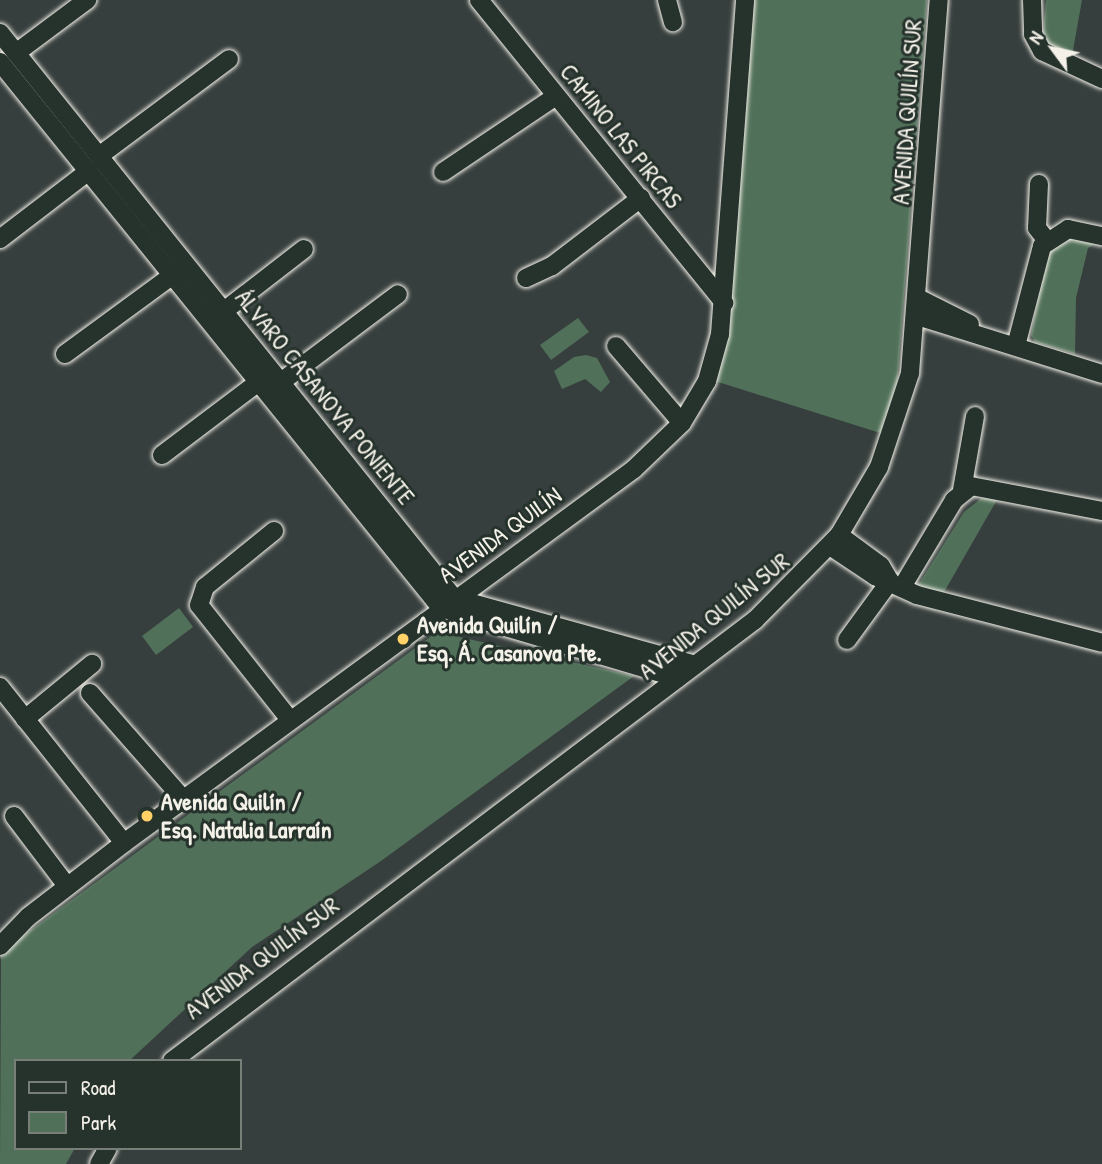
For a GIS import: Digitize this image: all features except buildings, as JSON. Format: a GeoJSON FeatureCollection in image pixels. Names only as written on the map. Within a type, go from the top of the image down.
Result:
{"type":"FeatureCollection","features":[{"type":"Feature","properties":{"kind":"street"},"geometry":{"type":"LineString","coordinates":[[16,53],[87,0]]}},
{"type":"Feature","properties":{"kind":"street","name":"CAMINO LAS PIRCAS"},"geometry":{"type":"LineString","coordinates":[[479,0],[724,303]]}},
{"type":"Feature","properties":{"kind":"street"},"geometry":{"type":"LineString","coordinates":[[667,0],[673,22]]}},
{"type":"Feature","properties":{"kind":"street","name":"AVENIDA QUILÍN"},"geometry":{"type":"LineString","coordinates":[[2,940],[124,843],[648,458],[682,423],[712,368],[724,303],[745,0]]}},
{"type":"Feature","properties":{"kind":"street","name":"AVENIDA QUILÍN SUR"},"geometry":{"type":"LineString","coordinates":[[175,1059],[782,598],[834,541],[891,439],[909,373],[917,307],[939,0]]}},
{"type":"Feature","properties":{"kind":"street"},"geometry":{"type":"LineString","coordinates":[[1034,5],[1033,34],[1042,51],[1102,79]]}},
{"type":"Feature","properties":{"kind":"street","name":"ÁLVARO CASANOVA PONIENTE"},"geometry":{"type":"LineString","coordinates":[[0,33],[173,275],[206,301],[224,311],[448,603]]}},
{"type":"Feature","properties":{"kind":"street"},"geometry":{"type":"LineString","coordinates":[[0,239],[229,58]]}},
{"type":"Feature","properties":{"kind":"street","name":"ÁLVARO CASANOVA PONIENTE"},"geometry":{"type":"LineString","coordinates":[[1,66],[94,163],[206,301],[260,381],[448,603]]}},
{"type":"Feature","properties":{"kind":"street"},"geometry":{"type":"LineString","coordinates":[[443,172],[556,96]]}},
{"type":"Feature","properties":{"kind":"street"},"geometry":{"type":"LineString","coordinates":[[1039,184],[1037,228],[1046,241]]}},
{"type":"Feature","properties":{"kind":"street"},"geometry":{"type":"LineString","coordinates":[[526,278],[551,266],[641,198]]}},
{"type":"Feature","properties":{"kind":"street"},"geometry":{"type":"LineString","coordinates":[[1016,346],[1037,257],[1046,241],[1068,229],[1102,236]]}},
{"type":"Feature","properties":{"kind":"street"},"geometry":{"type":"LineString","coordinates":[[224,311],[304,250]]}},
{"type":"Feature","properties":{"kind":"street"},"geometry":{"type":"LineString","coordinates":[[65,354],[173,275]]}},
{"type":"Feature","properties":{"kind":"street"},"geometry":{"type":"LineString","coordinates":[[281,382],[398,295]]}},
{"type":"Feature","properties":{"kind":"street"},"geometry":{"type":"LineString","coordinates":[[917,307],[1016,346],[1102,374]]}},
{"type":"Feature","properties":{"kind":"street"},"geometry":{"type":"LineString","coordinates":[[616,346],[682,423]]}},
{"type":"Feature","properties":{"kind":"street"},"geometry":{"type":"LineString","coordinates":[[162,455],[260,381]]}},
{"type":"Feature","properties":{"kind":"street"},"geometry":{"type":"LineString","coordinates":[[847,640],[962,490],[975,416]]}},
{"type":"Feature","properties":{"kind":"street"},"geometry":{"type":"LineString","coordinates":[[962,490],[996,487],[1102,511]]}},
{"type":"Feature","properties":{"kind":"street"},"geometry":{"type":"LineString","coordinates":[[274,531],[205,587],[200,605],[290,720]]}},
{"type":"Feature","properties":{"kind":"street"},"geometry":{"type":"LineString","coordinates":[[834,541],[893,583],[1102,643]]}},
{"type":"Feature","properties":{"kind":"street"},"geometry":{"type":"LineString","coordinates":[[448,603],[695,665]]}},
{"type":"Feature","properties":{"kind":"street"},"geometry":{"type":"LineString","coordinates":[[448,603],[678,678]]}},
{"type":"Feature","properties":{"kind":"street"},"geometry":{"type":"LineString","coordinates":[[25,719],[92,664]]}},
{"type":"Feature","properties":{"kind":"street"},"geometry":{"type":"LineString","coordinates":[[0,687],[124,843]]}},
{"type":"Feature","properties":{"kind":"street"},"geometry":{"type":"LineString","coordinates":[[90,693],[183,799]]}},
{"type":"Feature","properties":{"kind":"street"},"geometry":{"type":"LineString","coordinates":[[14,816],[67,886]]}},
{"type":"Feature","properties":{"kind":"green space"},"geometry":{"type":"Polygon","coordinates":[[[753,0],[927,0],[893,437],[715,381],[753,0]]]}},
{"type":"Feature","properties":{"kind":"green space"},"geometry":{"type":"Polygon","coordinates":[[[1046,0],[1082,0],[1072,56],[1051,46],[1043,35],[1046,0]]]}},
{"type":"Feature","properties":{"kind":"green space"},"geometry":{"type":"Polygon","coordinates":[[[1069,239],[1095,244],[1088,248],[1076,298],[1075,354],[1035,342],[1031,335],[1045,263],[1052,249],[1069,239]]]}},
{"type":"Feature","properties":{"kind":"green space"},"geometry":{"type":"Polygon","coordinates":[[[578,318],[589,332],[551,360],[540,345],[578,318]]]}},
{"type":"Feature","properties":{"kind":"green space"},"geometry":{"type":"Polygon","coordinates":[[[586,355],[597,358],[610,382],[601,392],[585,379],[562,389],[554,371],[574,357],[586,355]]]}},
{"type":"Feature","properties":{"kind":"green space"},"geometry":{"type":"Polygon","coordinates":[[[984,496],[998,498],[943,594],[917,587],[964,512],[984,496]]]}},
{"type":"Feature","properties":{"kind":"green space"},"geometry":{"type":"Polygon","coordinates":[[[179,608],[193,627],[156,655],[142,636],[179,608]]]}},
{"type":"Feature","properties":{"kind":"green space"},"geometry":{"type":"Polygon","coordinates":[[[437,632],[634,676],[381,861],[252,947],[131,1059],[14,1059],[14,1150],[74,1150],[66,1164],[0,1164],[1,952],[437,632]]]}},
{"type":"Feature","properties":{"kind":"place","name":"Avenida Quilín / Esq. Á. Casanova Pte."},"geometry":{"type":"Point","coordinates":[403,639]}},
{"type":"Feature","properties":{"kind":"place","name":"Avenida Quilín / Esq. Natalia Larraín"},"geometry":{"type":"Point","coordinates":[147,816]}}]}
